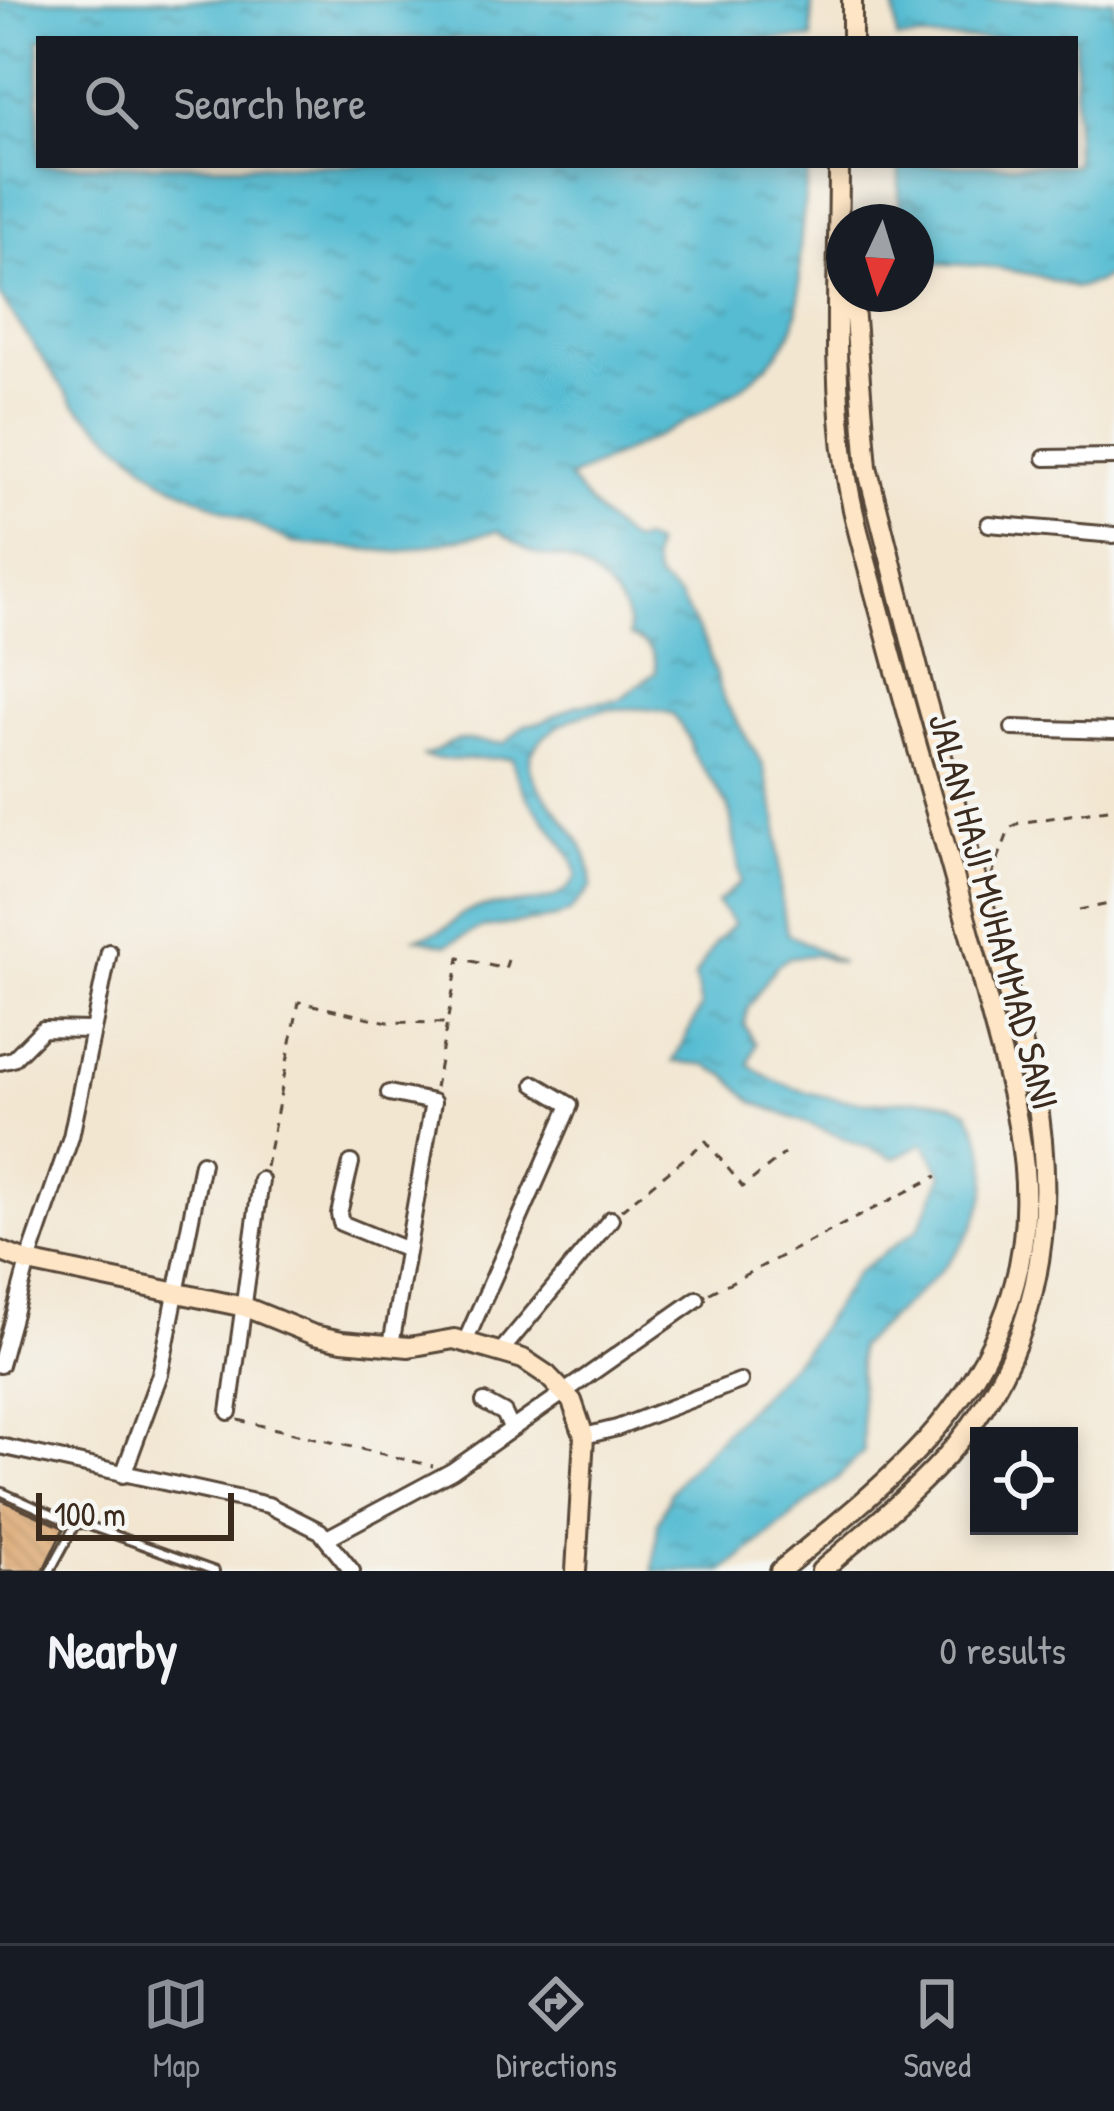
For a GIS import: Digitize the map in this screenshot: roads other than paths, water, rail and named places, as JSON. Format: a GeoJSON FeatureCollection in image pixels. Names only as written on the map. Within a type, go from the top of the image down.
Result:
{"type":"FeatureCollection","features":[{"type":"Feature","properties":{"kind":"main road"},"geometry":{"type":"LineString","coordinates":[[840,0],[840,36]]}},
{"type":"Feature","properties":{"kind":"main road"},"geometry":{"type":"LineString","coordinates":[[852,0],[852,36]]}},
{"type":"Feature","properties":{"kind":"main road","name":"JALAN HAJI MUHAMMAD SANI"},"geometry":{"type":"LineString","coordinates":[[781,1571],[908,1463],[968,1391],[1009,1303],[1025,1202],[1020,1119],[964,903],[899,682],[847,474],[837,375],[839,168]]}},
{"type":"Feature","properties":{"kind":"main road"},"geometry":{"type":"LineString","coordinates":[[851,168],[851,204]]}},
{"type":"Feature","properties":{"kind":"main road","name":"JALAN HAJI MUHAMMAD SANI"},"geometry":{"type":"LineString","coordinates":[[820,1571],[922,1481],[979,1416],[1010,1364],[1041,1262],[1047,1206],[1044,1136],[1035,1089],[925,696],[867,467],[854,312]]}},
{"type":"Feature","properties":{"kind":"main road"},"geometry":{"type":"LineString","coordinates":[[964,903],[984,896]]}},
{"type":"Feature","properties":{"kind":"main road"},"geometry":{"type":"LineString","coordinates":[[0,1251],[28,1262],[245,1306],[314,1335],[409,1348],[466,1340],[502,1350],[547,1375],[572,1401],[584,1436],[576,1571]]}},
{"type":"Feature","properties":{"kind":"main road"},"geometry":{"type":"LineString","coordinates":[[793,1571],[824,1546],[840,1520]]}},
{"type":"Feature","properties":{"kind":"main road"},"geometry":{"type":"LineString","coordinates":[[808,1571],[857,1539]]}},
{"type":"Feature","properties":{"kind":"street"},"geometry":{"type":"LineString","coordinates":[[1046,458],[1114,457]]}},
{"type":"Feature","properties":{"kind":"street"},"geometry":{"type":"LineString","coordinates":[[988,524],[1114,535]]}},
{"type":"Feature","properties":{"kind":"street"},"geometry":{"type":"LineString","coordinates":[[1013,728],[1114,731]]}},
{"type":"Feature","properties":{"kind":"street"},"geometry":{"type":"LineString","coordinates":[[0,1365],[28,1262],[71,1137],[109,952]]}},
{"type":"Feature","properties":{"kind":"street"},"geometry":{"type":"LineString","coordinates":[[0,1062],[13,1059],[43,1029],[90,1030]]}},
{"type":"Feature","properties":{"kind":"street"},"geometry":{"type":"LineString","coordinates":[[466,1340],[570,1105],[536,1084]]}},
{"type":"Feature","properties":{"kind":"street"},"geometry":{"type":"LineString","coordinates":[[389,1093],[433,1102],[391,1345]]}},
{"type":"Feature","properties":{"kind":"street"},"geometry":{"type":"LineString","coordinates":[[124,1475],[160,1374],[202,1163]]}},
{"type":"Feature","properties":{"kind":"street"},"geometry":{"type":"LineString","coordinates":[[351,1163],[341,1223],[406,1249]]}},
{"type":"Feature","properties":{"kind":"street"},"geometry":{"type":"LineString","coordinates":[[229,1412],[260,1180]]}},
{"type":"Feature","properties":{"kind":"street"},"geometry":{"type":"LineString","coordinates":[[502,1350],[611,1219]]}},
{"type":"Feature","properties":{"kind":"street"},"geometry":{"type":"LineString","coordinates":[[327,1538],[452,1471],[697,1299]]}},
{"type":"Feature","properties":{"kind":"street"},"geometry":{"type":"LineString","coordinates":[[584,1436],[740,1381]]}},
{"type":"Feature","properties":{"kind":"street"},"geometry":{"type":"LineString","coordinates":[[484,1402],[504,1413],[511,1428]]}},
{"type":"Feature","properties":{"kind":"street"},"geometry":{"type":"LineString","coordinates":[[0,1446],[268,1505],[309,1523],[352,1571]]}},
{"type":"Feature","properties":{"kind":"lane"},"geometry":{"type":"LineString","coordinates":[[0,1490],[76,1525],[93,1526],[214,1571]]}},
{"type":"Feature","properties":{"kind":"lane"},"geometry":{"type":"LineString","coordinates":[[50,1571],[76,1525]]}},
{"type":"Feature","properties":{"kind":"water"},"geometry":{"type":"Polygon","coordinates":[[[0,0],[812,0],[812,36],[36,36],[36,168],[809,168],[797,314],[785,343],[735,392],[569,479],[623,535],[654,545],[657,579],[680,598],[707,647],[723,698],[763,765],[777,820],[787,933],[842,963],[815,955],[790,957],[776,966],[748,1008],[744,1025],[756,1044],[749,1064],[791,1087],[826,1097],[875,1102],[933,1100],[968,1111],[984,1149],[987,1183],[979,1215],[962,1244],[913,1298],[858,1347],[864,1451],[834,1482],[724,1571],[653,1571],[658,1523],[671,1492],[807,1347],[857,1272],[918,1229],[943,1175],[924,1143],[894,1158],[753,1102],[727,1076],[703,1064],[673,1062],[701,1007],[695,976],[715,943],[734,924],[717,903],[741,882],[729,807],[673,714],[621,709],[581,715],[541,739],[530,758],[533,776],[588,861],[591,888],[569,912],[481,928],[446,945],[416,938],[444,929],[480,908],[557,896],[577,875],[564,845],[524,791],[512,758],[422,756],[455,741],[505,743],[525,725],[577,705],[620,699],[656,672],[653,654],[629,636],[625,612],[589,572],[567,560],[534,553],[498,531],[397,552],[293,543],[162,480],[73,403],[0,296],[0,0]]]}},
{"type":"Feature","properties":{"kind":"water"},"geometry":{"type":"Polygon","coordinates":[[[894,0],[1114,0],[1114,272],[1074,288],[985,266],[934,263],[934,204],[899,204],[899,168],[1078,168],[1078,36],[897,36],[894,0]]]}}]}
